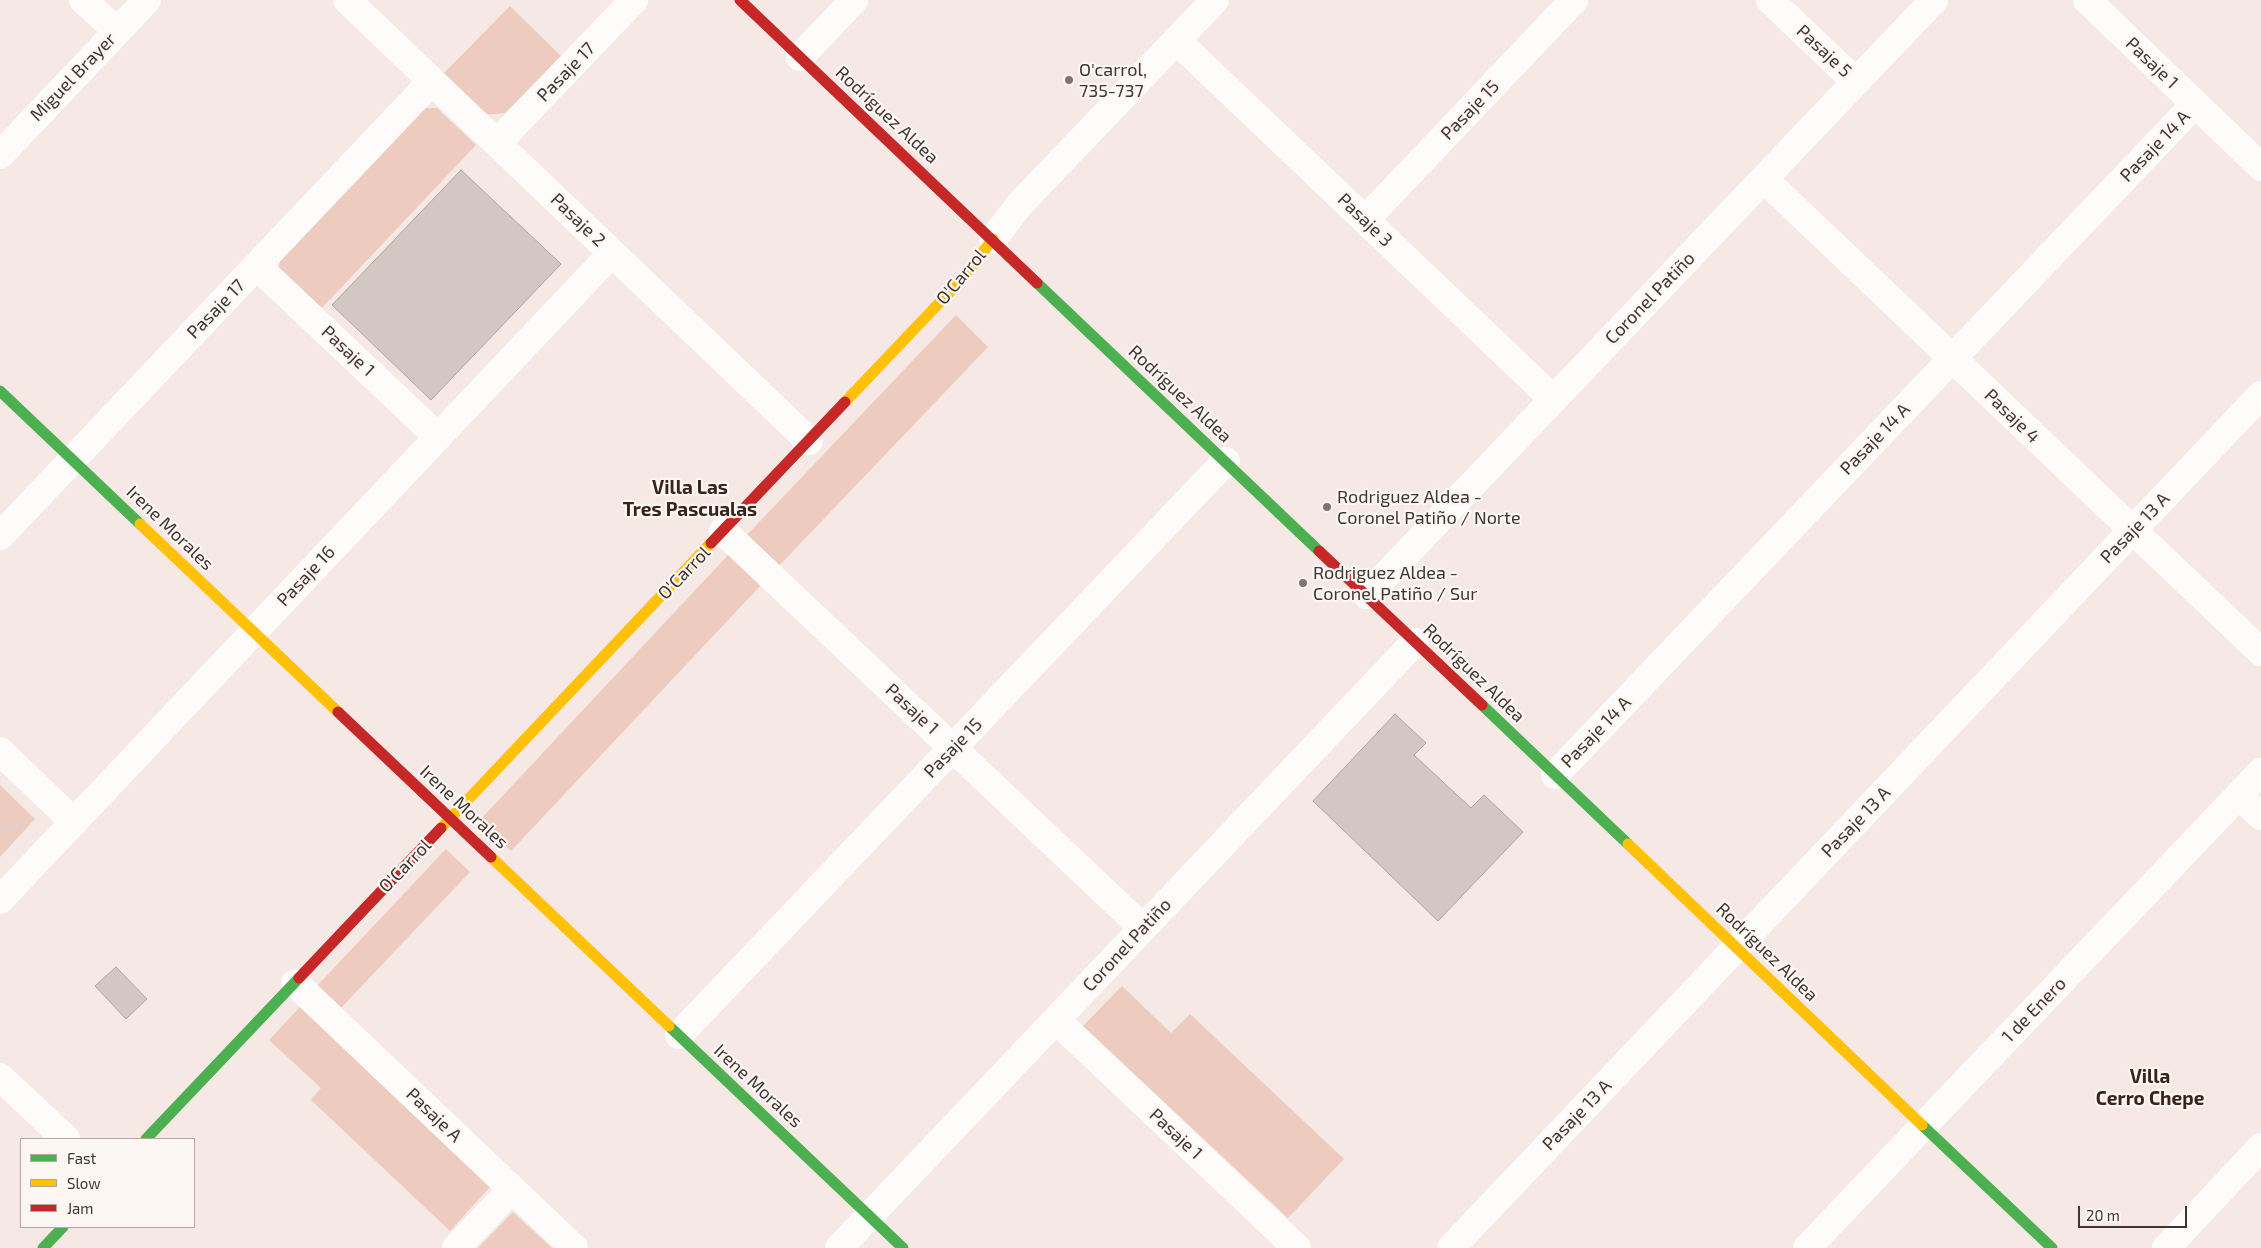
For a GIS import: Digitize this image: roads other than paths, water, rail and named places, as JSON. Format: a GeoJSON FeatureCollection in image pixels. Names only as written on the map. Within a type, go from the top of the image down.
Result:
{"type":"FeatureCollection","features":[{"type":"Feature","properties":{"kind":"street"},"geometry":{"type":"LineString","coordinates":[[83,0],[117,31]]}},
{"type":"Feature","properties":{"kind":"street","name":"Miguel Brayer"},"geometry":{"type":"LineString","coordinates":[[0,154],[147,0]]}},
{"type":"Feature","properties":{"kind":"street","name":"Pasaje 2"},"geometry":{"type":"LineString","coordinates":[[347,0],[809,441]]}},
{"type":"Feature","properties":{"kind":"street","name":"Pasaje 17"},"geometry":{"type":"LineString","coordinates":[[497,143],[634,0]]}},
{"type":"Feature","properties":{"kind":"street","name":"Rodríguez Aldea"},"geometry":{"type":"LineString","coordinates":[[740,0],[2052,1248]]}},
{"type":"Feature","properties":{"kind":"street"},"geometry":{"type":"LineString","coordinates":[[800,57],[854,0]]}},
{"type":"Feature","properties":{"kind":"street","name":"O'Carrol"},"geometry":{"type":"LineString","coordinates":[[147,1138],[961,280],[1020,204],[1214,0]]}},
{"type":"Feature","properties":{"kind":"street","name":"Pasaje 15"},"geometry":{"type":"LineString","coordinates":[[1365,220],[1574,0]]}},
{"type":"Feature","properties":{"kind":"street","name":"Pasaje 5"},"geometry":{"type":"LineString","coordinates":[[1770,0],[1856,82]]}},
{"type":"Feature","properties":{"kind":"street","name":"Coronel Patiño"},"geometry":{"type":"LineString","coordinates":[[1367,595],[1934,0]]}},
{"type":"Feature","properties":{"kind":"street","name":"Pasaje 1"},"geometry":{"type":"LineString","coordinates":[[2086,0],[2261,167]]}},
{"type":"Feature","properties":{"kind":"street","name":"Pasaje 3"},"geometry":{"type":"LineString","coordinates":[[1176,40],[1553,399]]}},
{"type":"Feature","properties":{"kind":"street","name":"Pasaje 17"},"geometry":{"type":"LineString","coordinates":[[0,536],[432,81]]}},
{"type":"Feature","properties":{"kind":"street","name":"Pasaje 14 A"},"geometry":{"type":"LineString","coordinates":[[1555,774],[2195,104]]}},
{"type":"Feature","properties":{"kind":"street","name":"Pasaje 4"},"geometry":{"type":"LineString","coordinates":[[1764,179],[2261,652]]}},
{"type":"Feature","properties":{"kind":"street","name":"Pasaje 16"},"geometry":{"type":"LineString","coordinates":[[0,900],[612,253]]}},
{"type":"Feature","properties":{"kind":"street","name":"Pasaje 1"},"geometry":{"type":"LineString","coordinates":[[257,266],[438,437]]}},
{"type":"Feature","properties":{"kind":"street","name":"Irene Morales"},"geometry":{"type":"LineString","coordinates":[[0,391],[903,1248]]}},
{"type":"Feature","properties":{"kind":"street","name":"Pasaje 13 A"},"geometry":{"type":"LineString","coordinates":[[1451,1248],[2261,395]]}},
{"type":"Feature","properties":{"kind":"street","name":"Pasaje 15"},"geometry":{"type":"LineString","coordinates":[[679,1036],[1226,461]]}},
{"type":"Feature","properties":{"kind":"street","name":"Pasaje 1"},"geometry":{"type":"LineString","coordinates":[[723,531],[1143,928]]}},
{"type":"Feature","properties":{"kind":"street","name":"Coronel Patiño"},"geometry":{"type":"LineString","coordinates":[[839,1248],[1415,642]]}},
{"type":"Feature","properties":{"kind":"street"},"geometry":{"type":"LineString","coordinates":[[0,751],[74,822]]}},
{"type":"Feature","properties":{"kind":"street","name":"1 de Enero"},"geometry":{"type":"LineString","coordinates":[[1806,1248],[2261,772]]}},
{"type":"Feature","properties":{"kind":"street"},"geometry":{"type":"LineString","coordinates":[[2239,796],[2261,816]]}},
{"type":"Feature","properties":{"kind":"street","name":"Pasaje A"},"geometry":{"type":"LineString","coordinates":[[295,983],[574,1248]]}},
{"type":"Feature","properties":{"kind":"street","name":"Pasaje 1"},"geometry":{"type":"LineString","coordinates":[[1056,1020],[1297,1248]]}},
{"type":"Feature","properties":{"kind":"street"},"geometry":{"type":"LineString","coordinates":[[0,1077],[65,1138]]}},
{"type":"Feature","properties":{"kind":"street"},"geometry":{"type":"LineString","coordinates":[[2166,1248],[2261,1147]]}},
{"type":"Feature","properties":{"kind":"street"},"geometry":{"type":"LineString","coordinates":[[456,1248],[512,1190]]}},
{"type":"Feature","properties":{"kind":"street"},"geometry":{"type":"LineString","coordinates":[[43,1248],[62,1228]]}},
{"type":"Feature","properties":{"kind":"place","name":"O'carrol, 735-737"},"geometry":{"type":"Point","coordinates":[1069,80]}},
{"type":"Feature","properties":{"kind":"place","name":"Rodriguez Aldea - Coronel Patiño / Norte"},"geometry":{"type":"Point","coordinates":[1327,507]}},
{"type":"Feature","properties":{"kind":"place","name":"Rodriguez Aldea - Coronel Patiño / Sur"},"geometry":{"type":"Point","coordinates":[1303,583]}},
{"type":"Feature","properties":{"kind":"district","name":"Villa Las Tres Pascualas"},"geometry":{"type":"Point","coordinates":[690,499]}},
{"type":"Feature","properties":{"kind":"district","name":"Villa Cerro Chepe"},"geometry":{"type":"Point","coordinates":[2150,1088]}}]}
